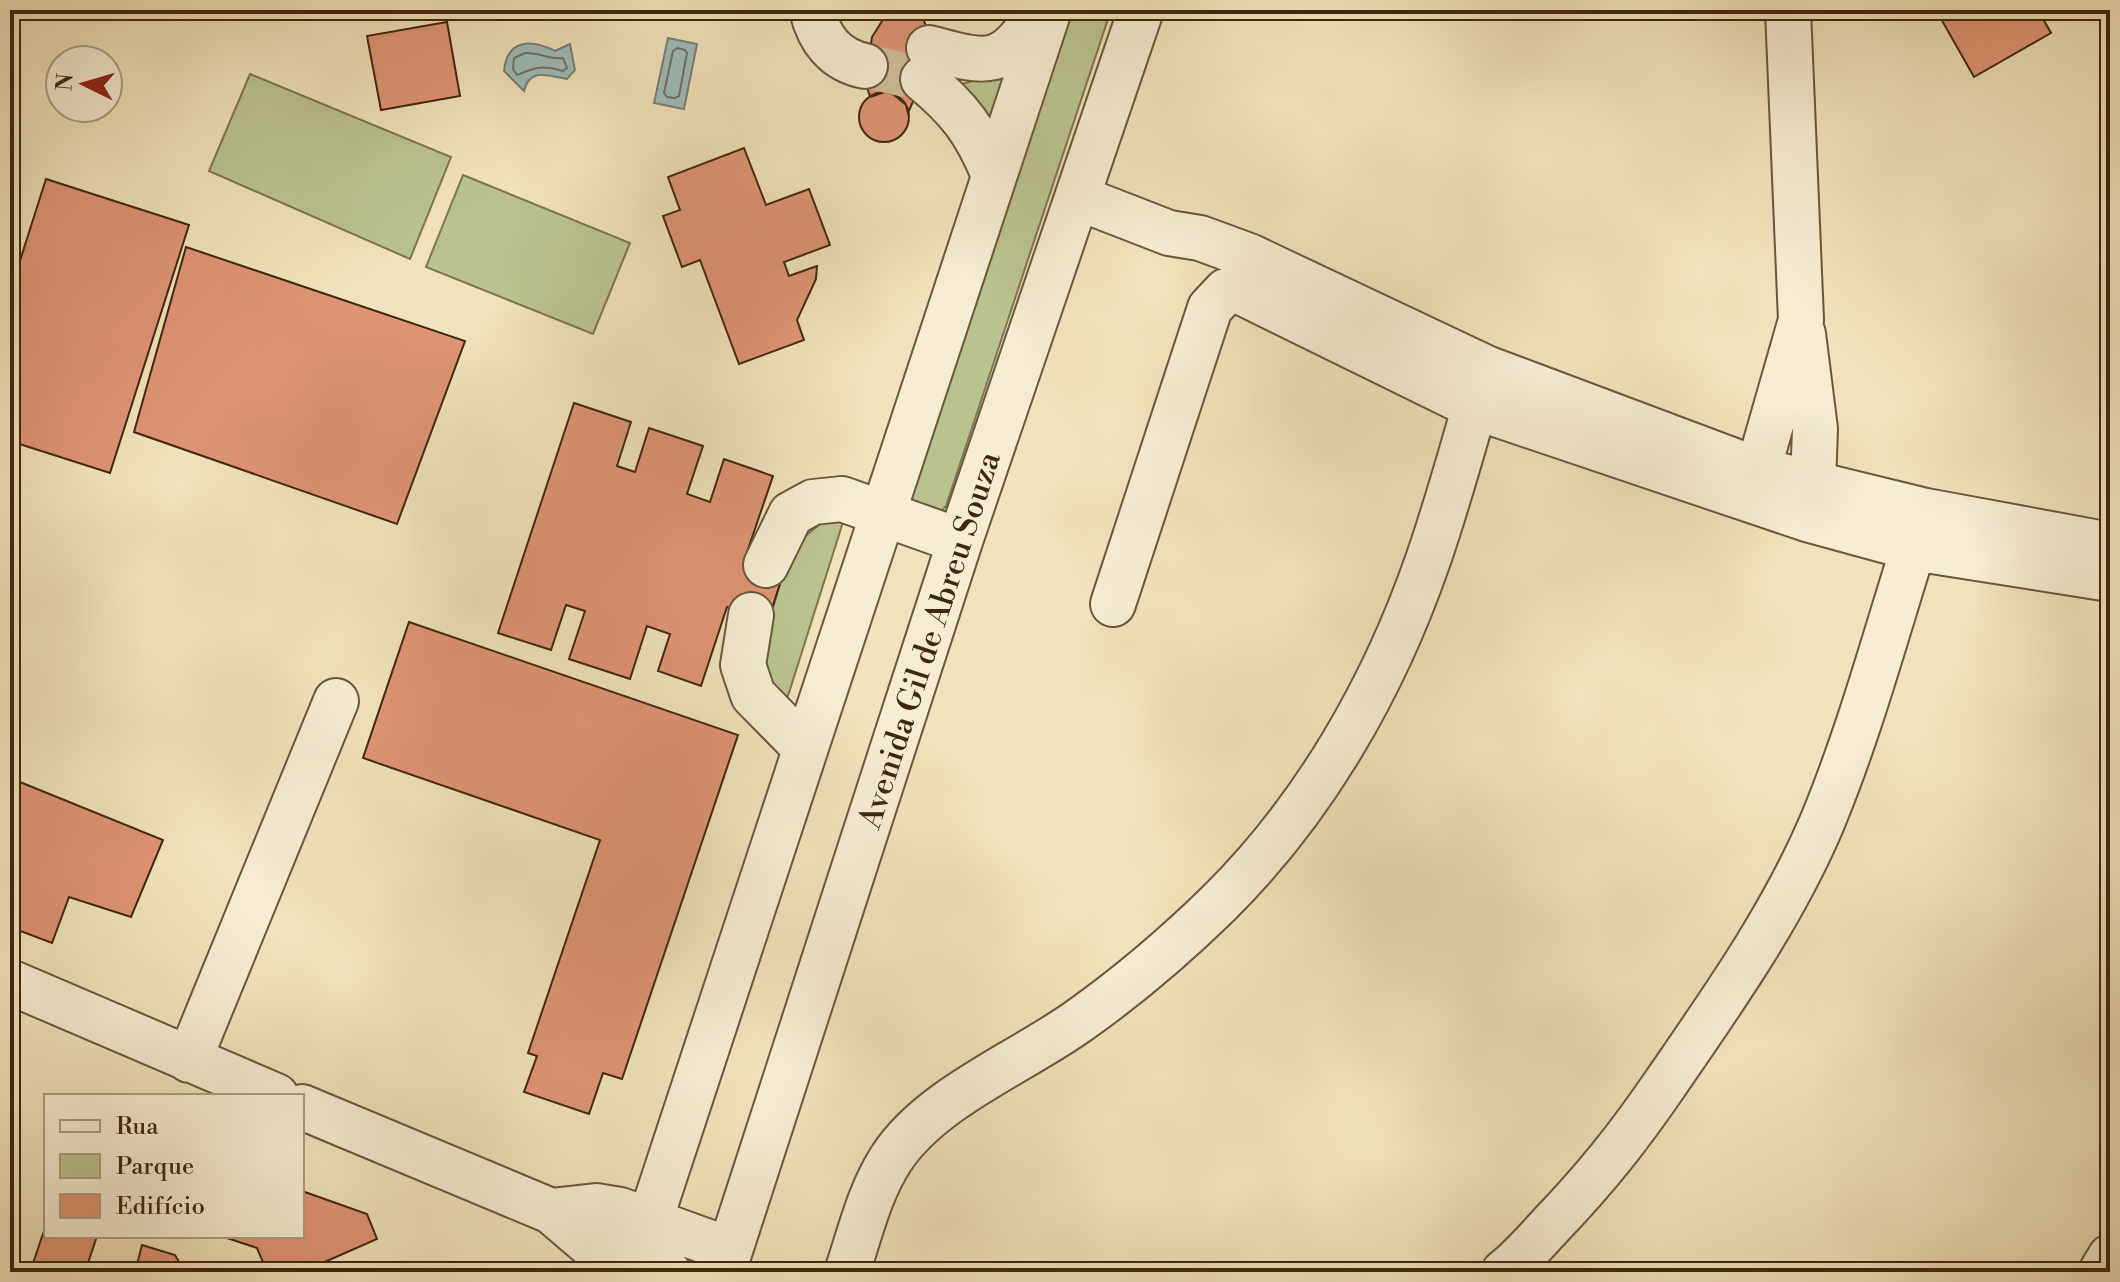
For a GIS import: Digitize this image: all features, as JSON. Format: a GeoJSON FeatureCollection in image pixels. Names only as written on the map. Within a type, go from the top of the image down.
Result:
{"type":"FeatureCollection","features":[{"type":"Feature","properties":{"kind":"street"},"geometry":{"type":"LineString","coordinates":[[812,10],[815,24],[832,50],[851,63],[869,51],[819,10]]}},
{"type":"Feature","properties":{"kind":"street"},"geometry":{"type":"LineString","coordinates":[[993,173],[980,142],[926,64],[982,61],[998,57],[1015,46],[1040,10]]}},
{"type":"Feature","properties":{"kind":"street"},"geometry":{"type":"LineString","coordinates":[[304,1108],[551,1211],[592,1246],[646,1269],[651,1222],[1049,10]]}},
{"type":"Feature","properties":{"kind":"street","name":"Avenida Gil de Abreu Souza"},"geometry":{"type":"LineString","coordinates":[[727,1261],[960,541],[1141,10]]}},
{"type":"Feature","properties":{"kind":"street"},"geometry":{"type":"LineString","coordinates":[[1788,10],[1801,320],[1815,429],[1813,483]]}},
{"type":"Feature","properties":{"kind":"street"},"geometry":{"type":"LineString","coordinates":[[1079,198],[1169,233],[1200,238],[1249,256],[1481,388],[1758,470],[1813,483],[1919,530],[2110,579]]}},
{"type":"Feature","properties":{"kind":"street"},"geometry":{"type":"LineString","coordinates":[[1113,604],[1210,308],[1226,291],[1239,291],[1807,519],[2110,545]]}},
{"type":"Feature","properties":{"kind":"street"},"geometry":{"type":"LineString","coordinates":[[1758,470],[1801,320]]}},
{"type":"Feature","properties":{"kind":"street"},"geometry":{"type":"LineString","coordinates":[[847,1272],[875,1190],[892,1157],[917,1129],[969,1088],[1080,1020],[1172,945],[1229,892],[1277,840],[1358,720],[1394,646],[1428,560],[1481,388]]}},
{"type":"Feature","properties":{"kind":"street"},"geometry":{"type":"LineString","coordinates":[[766,565],[791,514],[813,502],[842,499],[960,541]]}},
{"type":"Feature","properties":{"kind":"street"},"geometry":{"type":"LineString","coordinates":[[1504,1272],[1585,1191],[1622,1147],[1763,937],[1820,828],[1844,766],[1919,530]]}},
{"type":"Feature","properties":{"kind":"street"},"geometry":{"type":"LineString","coordinates":[[751,615],[743,665],[753,695],[805,748]]}},
{"type":"Feature","properties":{"kind":"street"},"geometry":{"type":"LineString","coordinates":[[189,1060],[336,701]]}},
{"type":"Feature","properties":{"kind":"street"},"geometry":{"type":"LineString","coordinates":[[10,982],[271,1094]]}},
{"type":"Feature","properties":{"kind":"street"},"geometry":{"type":"LineString","coordinates":[[551,1211],[596,1206],[620,1210],[651,1222],[727,1261]]}},
{"type":"Feature","properties":{"kind":"street"},"geometry":{"type":"LineString","coordinates":[[2101,1272],[2110,1257]]}},
{"type":"Feature","properties":{"kind":"green space"},"geometry":{"type":"Polygon","coordinates":[[[1072,10],[1111,10],[946,506],[937,516],[907,505],[1072,10]]]}},
{"type":"Feature","properties":{"kind":"green space"},"geometry":{"type":"Polygon","coordinates":[[[1005,71],[997,128],[959,89],[962,84],[1005,71]]]}},
{"type":"Feature","properties":{"kind":"green space"},"geometry":{"type":"Polygon","coordinates":[[[250,74],[451,157],[410,259],[209,171],[250,74]]]}},
{"type":"Feature","properties":{"kind":"green space"},"geometry":{"type":"Polygon","coordinates":[[[463,175],[630,243],[593,334],[426,267],[463,175]]]}},
{"type":"Feature","properties":{"kind":"green space"},"geometry":{"type":"Polygon","coordinates":[[[844,519],[786,702],[771,690],[760,651],[784,571],[803,538],[825,520],[844,519]]]}},
{"type":"Feature","properties":{"kind":"water"},"geometry":{"type":"Polygon","coordinates":[[[668,38],[697,44],[684,109],[654,103],[668,38]]]}},
{"type":"Feature","properties":{"kind":"water"},"geometry":{"type":"Polygon","coordinates":[[[522,44],[555,51],[570,44],[575,70],[567,79],[535,76],[524,91],[504,71],[510,53],[522,44]]]}},
{"type":"Feature","properties":{"kind":"building"},"geometry":{"type":"Polygon","coordinates":[[[889,10],[919,10],[927,28],[923,79],[908,113],[906,105],[893,94],[885,92],[870,97],[865,80],[872,37],[889,10]]]}},
{"type":"Feature","properties":{"kind":"building"},"geometry":{"type":"Polygon","coordinates":[[[1936,10],[2038,10],[2051,33],[1974,77],[1936,10]]]}},
{"type":"Feature","properties":{"kind":"building"},"geometry":{"type":"Polygon","coordinates":[[[447,22],[460,96],[381,110],[367,36],[447,22]]]}},
{"type":"Feature","properties":{"kind":"building"},"geometry":{"type":"Polygon","coordinates":[[[884,92],[901,100],[909,117],[901,134],[884,142],[867,134],[859,117],[867,100],[884,92]]]}},
{"type":"Feature","properties":{"kind":"building"},"geometry":{"type":"Polygon","coordinates":[[[744,148],[766,205],[809,189],[830,245],[784,262],[789,276],[817,266],[816,279],[797,320],[804,340],[739,364],[700,260],[682,267],[663,216],[680,210],[668,177],[744,148]]]}},
{"type":"Feature","properties":{"kind":"building"},"geometry":{"type":"Polygon","coordinates":[[[46,179],[189,225],[110,473],[10,441],[10,292],[46,179]]]}},
{"type":"Feature","properties":{"kind":"building"},"geometry":{"type":"Polygon","coordinates":[[[186,247],[465,341],[397,524],[134,432],[186,247]]]}},
{"type":"Feature","properties":{"kind":"building"},"geometry":{"type":"Polygon","coordinates":[[[574,403],[631,422],[617,466],[635,472],[649,428],[703,446],[687,494],[710,502],[724,459],[773,476],[745,558],[784,571],[768,621],[727,607],[701,686],[658,671],[670,634],[647,626],[630,679],[569,659],[585,611],[566,605],[551,650],[498,633],[574,403]]]}},
{"type":"Feature","properties":{"kind":"building"},"geometry":{"type":"Polygon","coordinates":[[[409,622],[738,735],[622,1079],[603,1073],[589,1114],[524,1092],[537,1056],[528,1053],[600,840],[363,758],[409,622]]]}},
{"type":"Feature","properties":{"kind":"building"},"geometry":{"type":"Polygon","coordinates":[[[10,778],[163,840],[131,917],[69,897],[52,943],[10,927],[10,883],[15,875],[10,873],[10,778]]]}},
{"type":"Feature","properties":{"kind":"building"},"geometry":{"type":"Polygon","coordinates":[[[304,1192],[367,1214],[377,1239],[302,1272],[267,1272],[257,1248],[227,1238],[304,1238],[304,1192]]]}},
{"type":"Feature","properties":{"kind":"building"},"geometry":{"type":"Polygon","coordinates":[[[44,1231],[44,1238],[96,1238],[85,1272],[30,1272],[44,1231]]]}},
{"type":"Feature","properties":{"kind":"building"},"geometry":{"type":"Polygon","coordinates":[[[142,1245],[175,1255],[185,1272],[135,1272],[142,1245]]]}},
{"type":"Feature","properties":{"kind":"tunnel"},"geometry":{"type":"LineString","coordinates":[[865,66],[923,79]]}}]}
